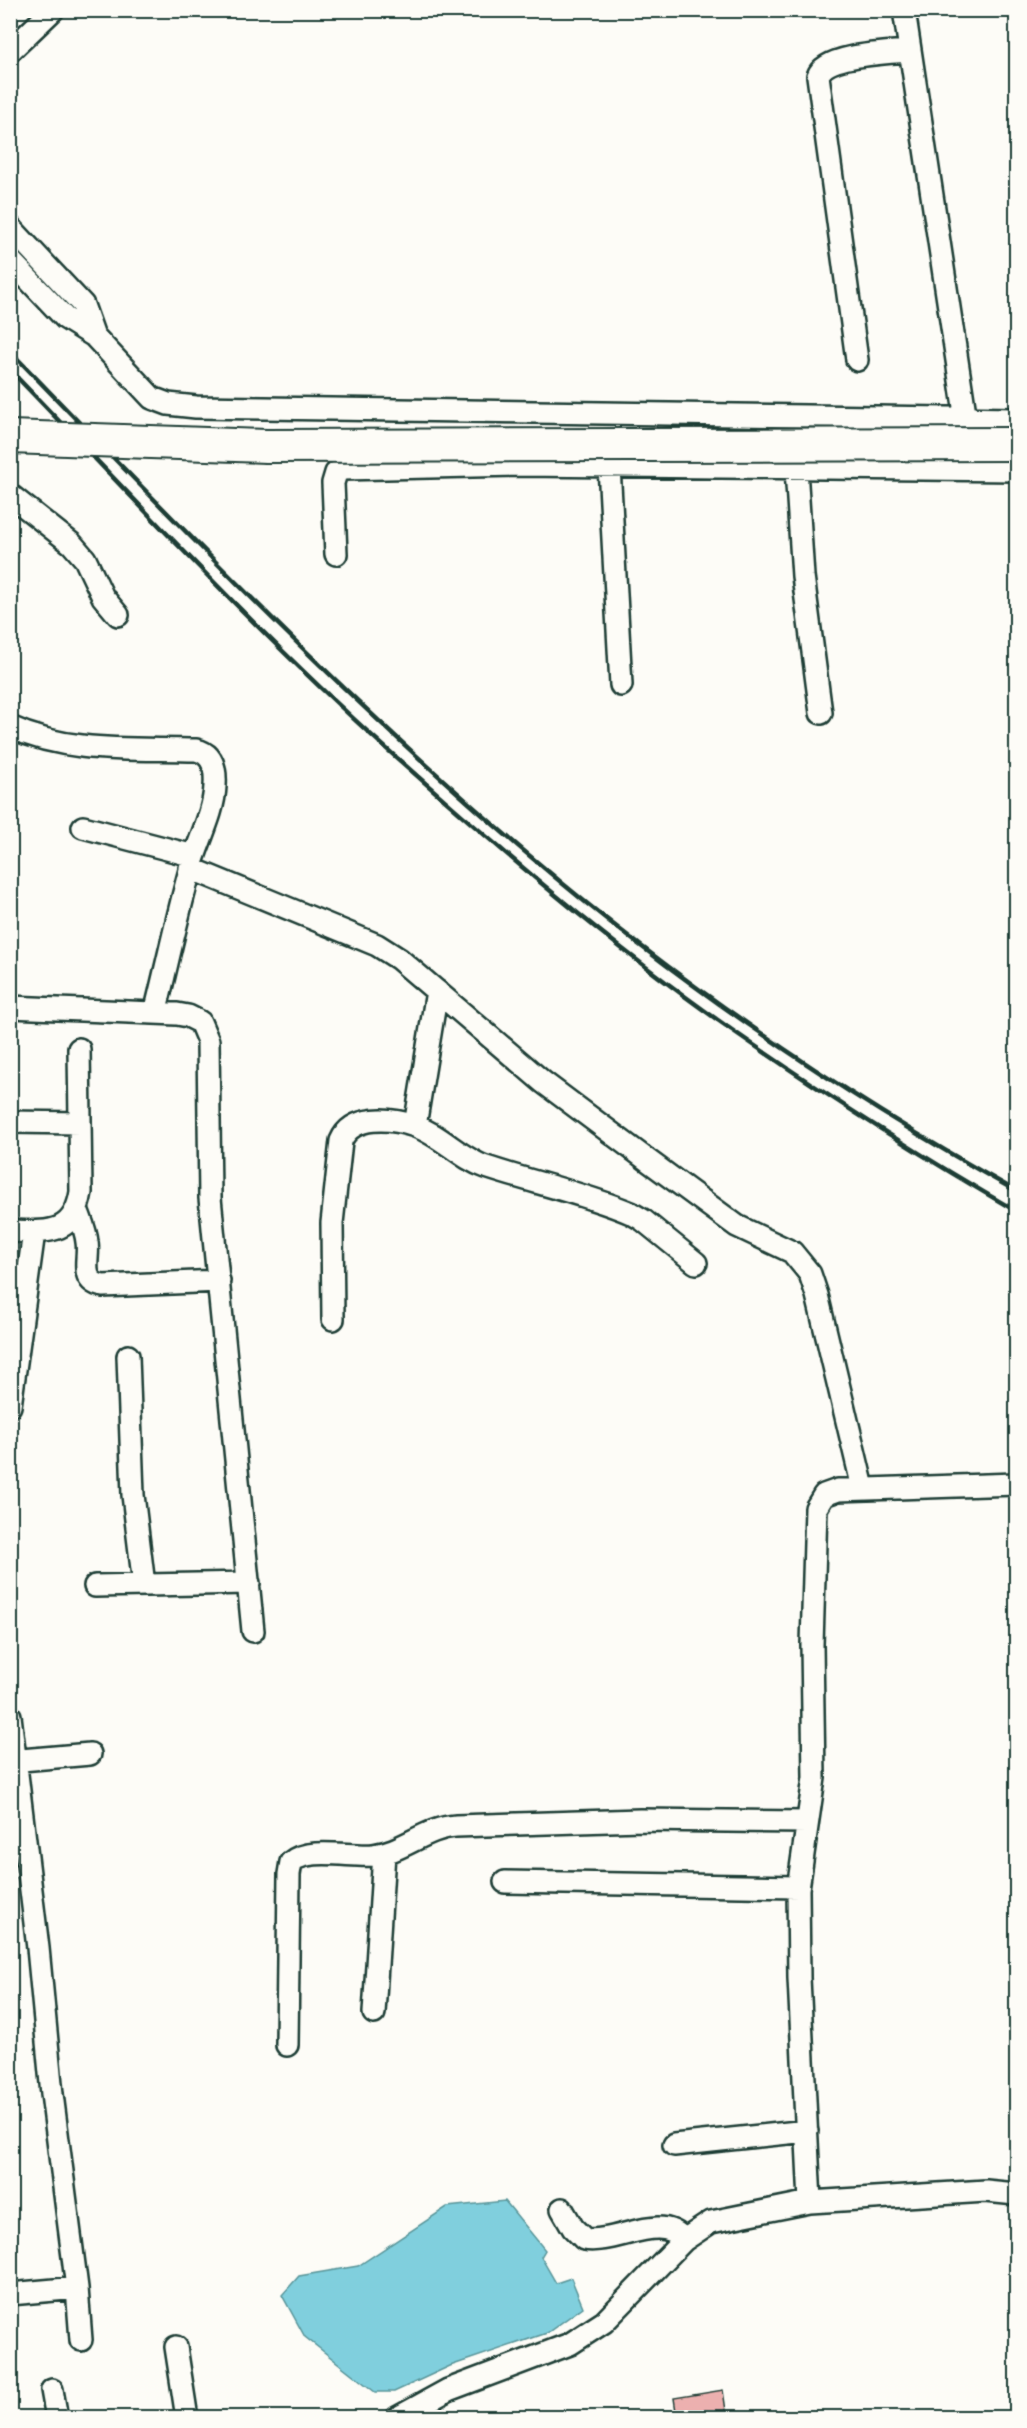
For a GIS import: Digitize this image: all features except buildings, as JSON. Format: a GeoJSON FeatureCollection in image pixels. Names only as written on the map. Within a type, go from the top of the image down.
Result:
{"type":"FeatureCollection","features":[{"type":"Feature","properties":{"kind":"highway"},"geometry":{"type":"LineString","coordinates":[[10,437],[266,446],[1017,444]]}},
{"type":"Feature","properties":{"kind":"street"},"geometry":{"type":"LineString","coordinates":[[904,10],[966,420]]}},
{"type":"Feature","properties":{"kind":"street"},"geometry":{"type":"LineString","coordinates":[[10,51],[48,12]]}},
{"type":"Feature","properties":{"kind":"street"},"geometry":{"type":"LineString","coordinates":[[857,360],[818,76],[820,70],[830,63],[910,51]]}},
{"type":"Feature","properties":{"kind":"street"},"geometry":{"type":"LineString","coordinates":[[10,227],[83,305],[94,336]]}},
{"type":"Feature","properties":{"kind":"street"},"geometry":{"type":"LineString","coordinates":[[10,260],[64,318],[94,336],[152,398],[168,404],[196,407],[1017,419]]}},
{"type":"Feature","properties":{"kind":"street"},"geometry":{"type":"LineString","coordinates":[[336,554],[333,483],[336,473],[344,468],[520,465],[1017,470]]}},
{"type":"Feature","properties":{"kind":"street"},"geometry":{"type":"LineString","coordinates":[[609,466],[621,685]]}},
{"type":"Feature","properties":{"kind":"street"},"geometry":{"type":"LineString","coordinates":[[796,469],[803,576],[821,713]]}},
{"type":"Feature","properties":{"kind":"street"},"geometry":{"type":"LineString","coordinates":[[10,495],[72,544],[86,559],[103,597],[118,615]]}},
{"type":"Feature","properties":{"kind":"street"},"geometry":{"type":"LineString","coordinates":[[10,727],[32,736],[71,745],[111,749],[196,750],[205,752],[214,765],[216,788],[193,862],[155,1012]]}},
{"type":"Feature","properties":{"kind":"street"},"geometry":{"type":"LineString","coordinates":[[83,827],[193,862],[377,945],[399,959],[543,1082],[650,1162],[737,1226],[792,1252],[810,1274],[817,1295],[863,1488]]}},
{"type":"Feature","properties":{"kind":"street"},"geometry":{"type":"LineString","coordinates":[[415,1126],[437,991]]}},
{"type":"Feature","properties":{"kind":"street"},"geometry":{"type":"LineString","coordinates":[[10,1007],[155,1012],[188,1016],[200,1022],[206,1033],[209,1062],[210,1198],[253,1631]]}},
{"type":"Feature","properties":{"kind":"street"},"geometry":{"type":"LineString","coordinates":[[10,1231],[34,1232],[61,1227],[71,1220],[77,1209],[81,1192],[79,1049]]}},
{"type":"Feature","properties":{"kind":"street"},"geometry":{"type":"LineString","coordinates":[[333,1319],[332,1223],[337,1164],[345,1131],[371,1121],[415,1126],[483,1166],[631,1213],[696,1263]]}},
{"type":"Feature","properties":{"kind":"street"},"geometry":{"type":"LineString","coordinates":[[10,1122],[80,1123]]}},
{"type":"Feature","properties":{"kind":"street"},"geometry":{"type":"LineString","coordinates":[[77,1209],[88,1244],[87,1274],[93,1283],[97,1285],[219,1281]]}},
{"type":"Feature","properties":{"kind":"street"},"geometry":{"type":"LineString","coordinates":[[10,1406],[14,1343],[34,1232]]}},
{"type":"Feature","properties":{"kind":"street"},"geometry":{"type":"LineString","coordinates":[[128,1356],[133,1495],[144,1585]]}},
{"type":"Feature","properties":{"kind":"street"},"geometry":{"type":"LineString","coordinates":[[810,2202],[799,1978],[798,1887],[814,1778],[812,1645],[816,1508],[819,1500],[829,1492],[863,1488],[1017,1484]]}},
{"type":"Feature","properties":{"kind":"street"},"geometry":{"type":"LineString","coordinates":[[95,1586],[249,1583]]}},
{"type":"Feature","properties":{"kind":"street"},"geometry":{"type":"LineString","coordinates":[[10,1716],[13,1761],[77,2288],[81,2340]]}},
{"type":"Feature","properties":{"kind":"street"},"geometry":{"type":"LineString","coordinates":[[13,1761],[90,1754]]}},
{"type":"Feature","properties":{"kind":"street"},"geometry":{"type":"LineString","coordinates":[[287,2045],[291,1862],[301,1856],[310,1854],[366,1856],[384,1853],[393,1851],[430,1831],[446,1827],[640,1820],[807,1821]]}},
{"type":"Feature","properties":{"kind":"street"},"geometry":{"type":"LineString","coordinates":[[374,2013],[384,1853]]}},
{"type":"Feature","properties":{"kind":"street"},"geometry":{"type":"LineString","coordinates":[[505,1882],[798,1887]]}},
{"type":"Feature","properties":{"kind":"street"},"geometry":{"type":"LineString","coordinates":[[674,2145],[807,2131]]}},
{"type":"Feature","properties":{"kind":"street"},"geometry":{"type":"LineString","coordinates":[[397,2418],[448,2390],[570,2344],[588,2334],[604,2322],[684,2240],[700,2228],[720,2220],[810,2202],[986,2191],[1017,2194]]}},
{"type":"Feature","properties":{"kind":"street"},"geometry":{"type":"LineString","coordinates":[[562,2209],[573,2228],[584,2239],[607,2238],[666,2227],[680,2234],[684,2240]]}},
{"type":"Feature","properties":{"kind":"street"},"geometry":{"type":"LineString","coordinates":[[10,2294],[77,2288]]}},
{"type":"Feature","properties":{"kind":"street"},"geometry":{"type":"LineString","coordinates":[[176,2347],[187,2418]]}},
{"type":"Feature","properties":{"kind":"street"},"geometry":{"type":"LineString","coordinates":[[52,2390],[57,2418]]}},
{"type":"Feature","properties":{"kind":"water"},"geometry":{"type":"Polygon","coordinates":[[[505,2201],[545,2250],[541,2257],[556,2283],[571,2278],[583,2307],[547,2333],[450,2366],[394,2392],[375,2392],[305,2337],[282,2295],[299,2276],[358,2266],[447,2207],[505,2201]]]}},
{"type":"Feature","properties":{"kind":"railway"},"geometry":{"type":"LineString","coordinates":[[10,351],[202,548],[333,677],[468,802],[537,862],[709,997],[891,1118],[1016,1191]]}},
{"type":"Feature","properties":{"kind":"railway"},"geometry":{"type":"LineString","coordinates":[[10,370],[290,658],[388,750],[556,895],[643,965],[767,1054],[908,1146],[1016,1211]]}}]}
